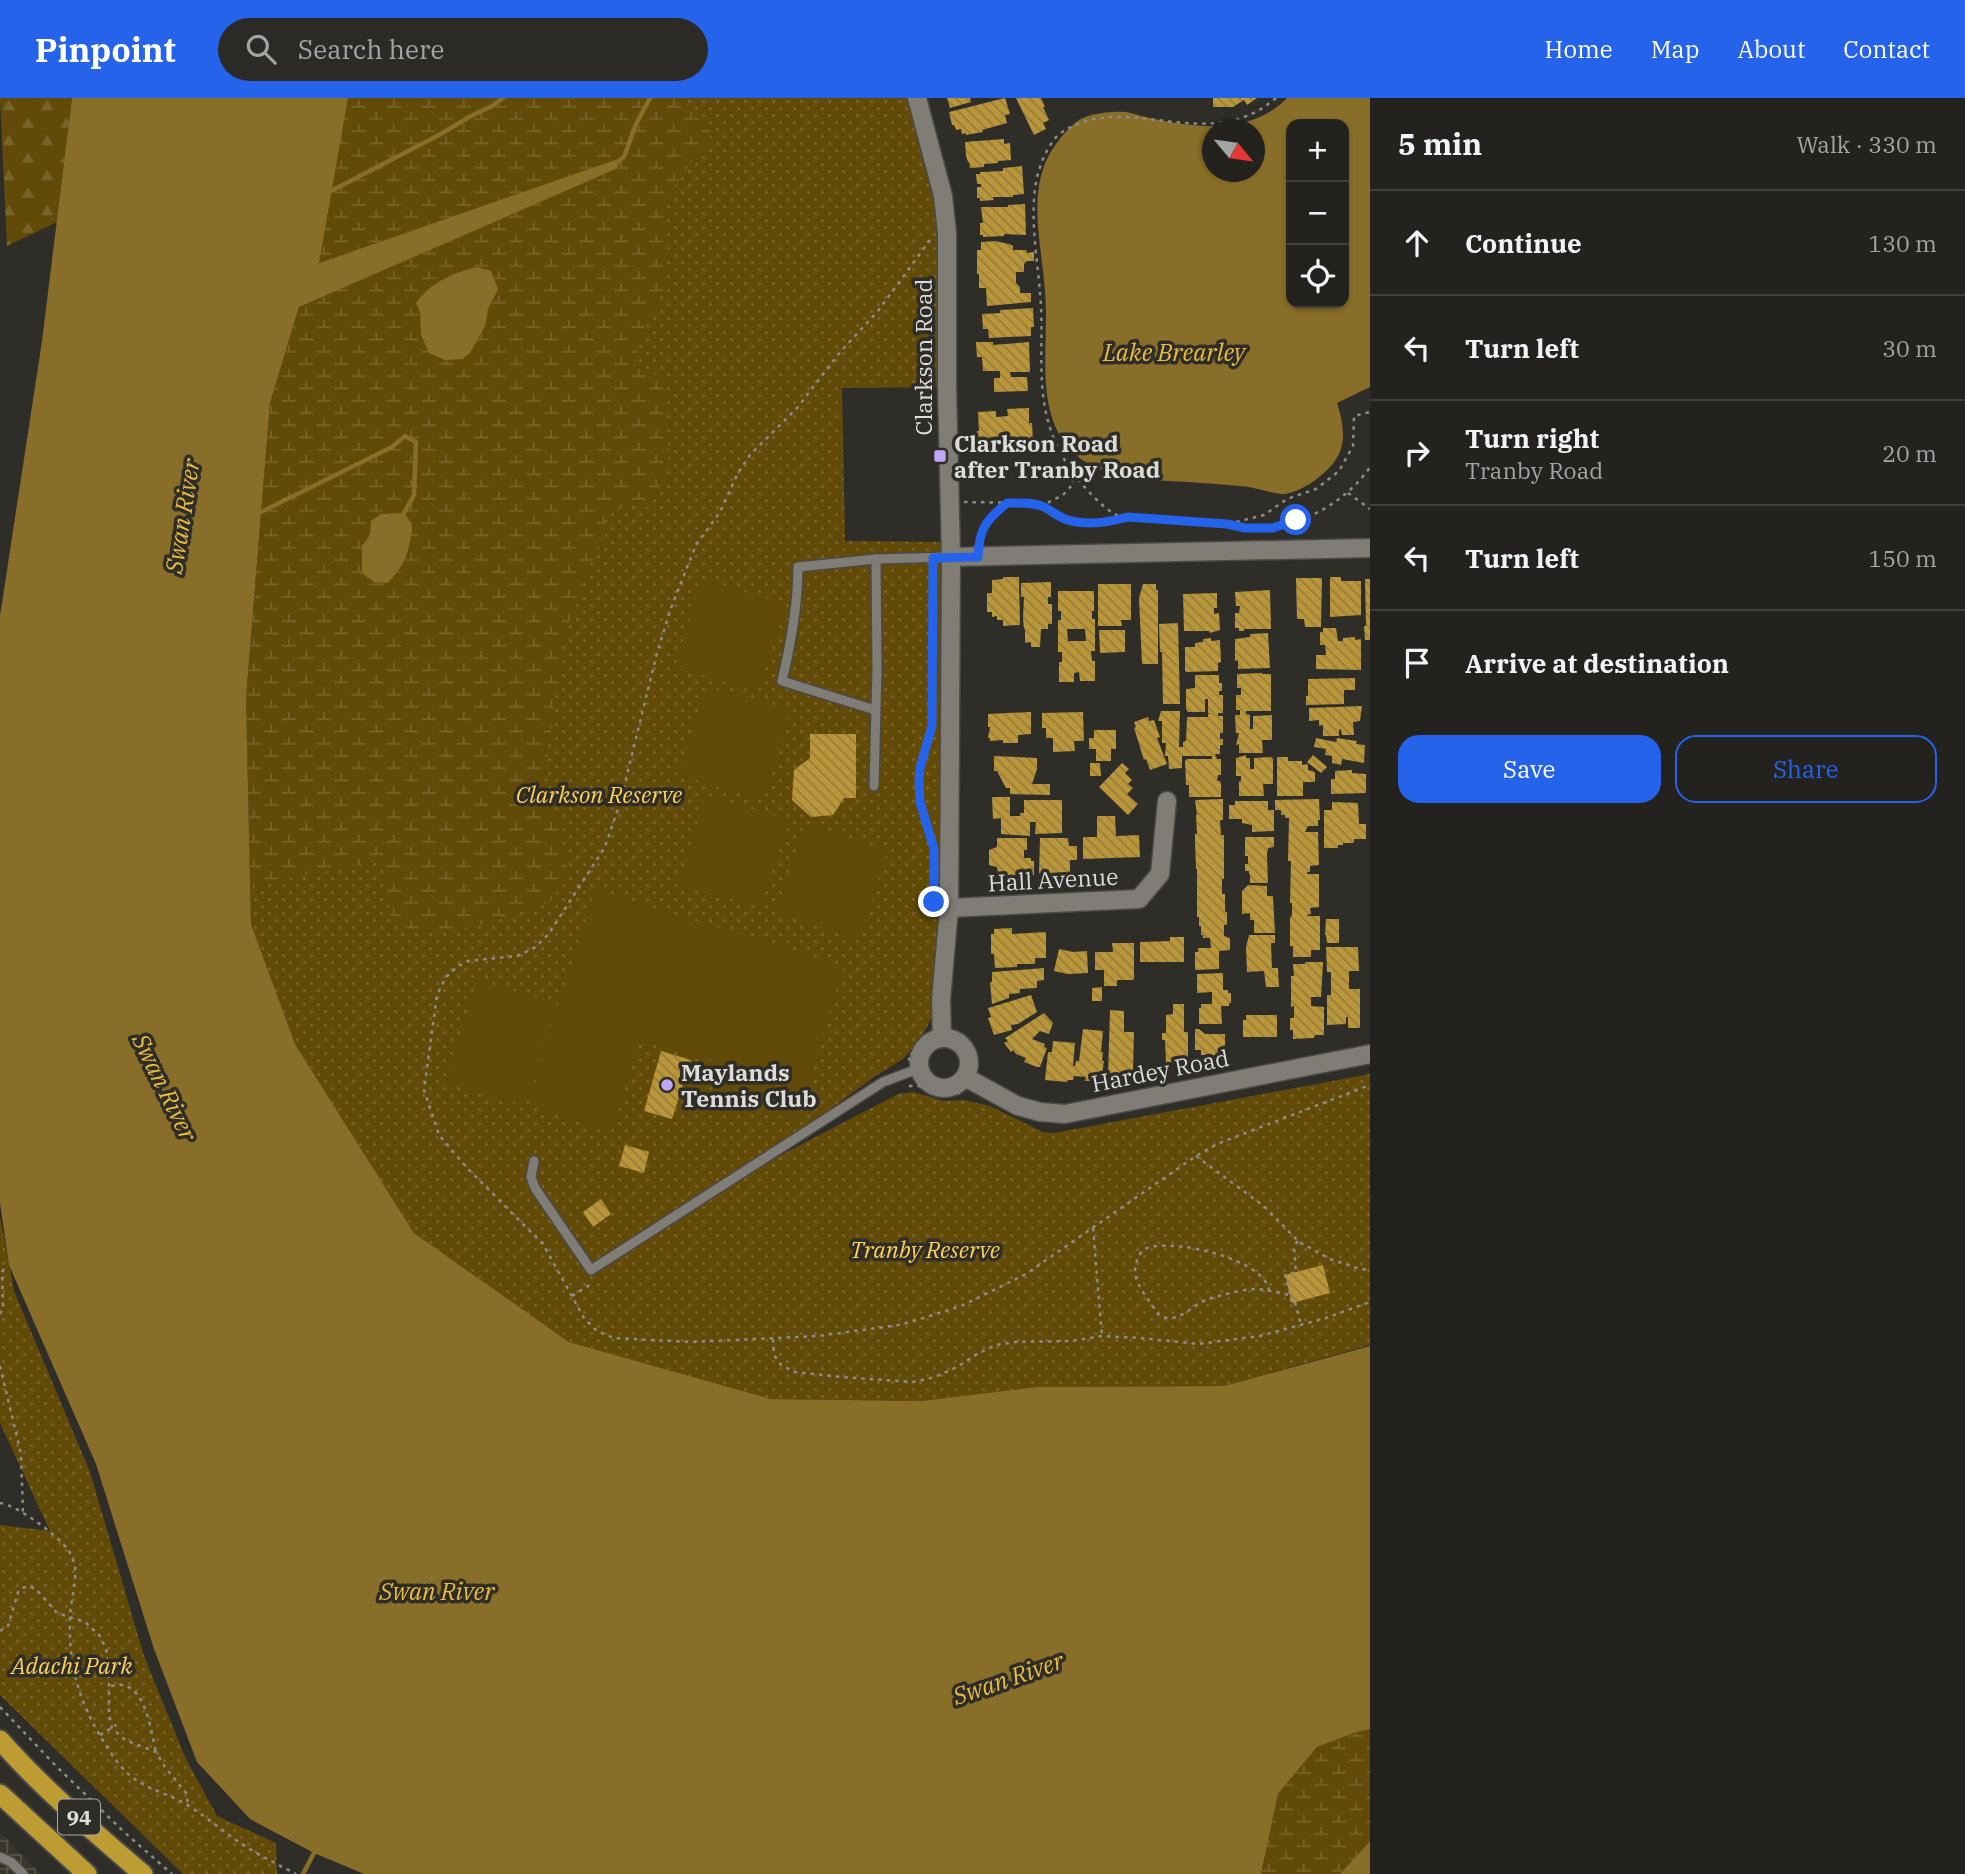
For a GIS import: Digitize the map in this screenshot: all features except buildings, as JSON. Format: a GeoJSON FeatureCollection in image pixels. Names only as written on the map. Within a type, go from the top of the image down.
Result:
{"type":"FeatureCollection","features":[{"type":"Feature","properties":{"kind":"highway","name":"94"},"geometry":{"type":"LineString","coordinates":[[0,1740],[144,1874]]}},
{"type":"Feature","properties":{"kind":"highway","name":"94"},"geometry":{"type":"LineString","coordinates":[[3,1803],[87,1874]]}},
{"type":"Feature","properties":{"kind":"street","name":"Clarkson Road"},"geometry":{"type":"LineString","coordinates":[[916,98],[943,197],[947,233],[949,502],[942,557],[949,908],[941,1000],[934,1035]]}},
{"type":"Feature","properties":{"kind":"street"},"geometry":{"type":"LineString","coordinates":[[942,557],[1370,548]]}},
{"type":"Feature","properties":{"kind":"street","name":"Hall Avenue"},"geometry":{"type":"LineString","coordinates":[[949,908],[1139,899],[1160,874],[1167,801]]}},
{"type":"Feature","properties":{"kind":"street"},"geometry":{"type":"LineString","coordinates":[[934,1035],[951,1039],[966,1050],[969,1069],[958,1084],[939,1088],[915,1074],[934,1035]]}},
{"type":"Feature","properties":{"kind":"street","name":"Hardey Road"},"geometry":{"type":"LineString","coordinates":[[965,1077],[1018,1106],[1040,1112],[1065,1114],[1370,1054]]}},
{"type":"Feature","properties":{"kind":"lane"},"geometry":{"type":"LineString","coordinates":[[875,710],[782,681],[798,599],[798,567],[876,559],[942,557]]}},
{"type":"Feature","properties":{"kind":"lane"},"geometry":{"type":"LineString","coordinates":[[874,786],[876,559]]}},
{"type":"Feature","properties":{"kind":"lane"},"geometry":{"type":"LineString","coordinates":[[534,1161],[531,1177],[535,1188],[591,1270],[883,1082],[915,1074]]}},
{"type":"Feature","properties":{"kind":"lane"},"geometry":{"type":"LineString","coordinates":[[0,1857],[11,1862],[23,1874]]}},
{"type":"Feature","properties":{"kind":"path"},"geometry":{"type":"LineString","coordinates":[[1146,114],[1171,119],[1223,122],[1250,115],[1276,98]]}},
{"type":"Feature","properties":{"kind":"path"},"geometry":{"type":"LineString","coordinates":[[1079,119],[1062,131],[1045,155],[1037,179],[1035,250],[1041,295],[1042,402],[1054,441],[1092,496],[1115,515],[1227,524],[1245,528],[1273,528],[1318,513],[1348,494],[1370,467]]}},
{"type":"Feature","properties":{"kind":"path"},"geometry":{"type":"LineString","coordinates":[[933,232],[930,242],[878,311],[841,351],[797,408],[750,455],[738,472],[720,512],[696,545],[671,608],[657,653],[620,803],[605,848],[548,935],[534,948],[517,956],[468,961],[446,977],[438,995],[424,1090],[439,1135],[468,1169],[543,1244],[584,1318],[597,1331],[614,1338],[691,1342],[773,1339],[900,1325],[961,1306],[1026,1274],[1217,1144],[1370,1084]]}},
{"type":"Feature","properties":{"kind":"path"},"geometry":{"type":"LineString","coordinates":[[1227,524],[1264,515],[1287,499],[1316,489],[1339,471],[1353,446],[1354,416],[1370,412]]}},
{"type":"Feature","properties":{"kind":"path"},"geometry":{"type":"LineString","coordinates":[[1041,506],[1063,495],[1073,484],[1072,470]]}},
{"type":"Feature","properties":{"kind":"path"},"geometry":{"type":"LineString","coordinates":[[1348,494],[1370,509]]}},
{"type":"Feature","properties":{"kind":"path"},"geometry":{"type":"LineString","coordinates":[[949,502],[1029,503],[1041,506],[1066,520],[1087,523],[1128,517]]}},
{"type":"Feature","properties":{"kind":"path"},"geometry":{"type":"LineString","coordinates":[[978,557],[979,537],[992,516],[1007,503]]}},
{"type":"Feature","properties":{"kind":"path"},"geometry":{"type":"LineString","coordinates":[[934,849],[920,802],[919,781],[932,726],[942,557]]}},
{"type":"Feature","properties":{"kind":"path"},"geometry":{"type":"LineString","coordinates":[[915,1074],[908,1056],[934,1035]]}},
{"type":"Feature","properties":{"kind":"path"},"geometry":{"type":"LineString","coordinates":[[1196,1156],[1265,1207],[1297,1241],[1330,1259],[1370,1270]]}},
{"type":"Feature","properties":{"kind":"path"},"geometry":{"type":"LineString","coordinates":[[1093,1227],[1101,1336]]}},
{"type":"Feature","properties":{"kind":"path"},"geometry":{"type":"LineString","coordinates":[[1297,1241],[1294,1247],[1296,1272],[1285,1275],[1301,1325]]}},
{"type":"Feature","properties":{"kind":"path"},"geometry":{"type":"LineString","coordinates":[[1269,1291],[1269,1285],[1264,1278],[1233,1258],[1179,1247],[1145,1250],[1139,1255],[1135,1271],[1139,1284],[1159,1315],[1164,1318],[1174,1319],[1208,1299],[1254,1288],[1269,1291],[1290,1295]]}},
{"type":"Feature","properties":{"kind":"path"},"geometry":{"type":"LineString","coordinates":[[0,1314],[3,1306],[2,1272],[5,1268]]}},
{"type":"Feature","properties":{"kind":"path"},"geometry":{"type":"LineString","coordinates":[[773,1339],[775,1355],[781,1365],[796,1372],[913,1382],[935,1377],[996,1345],[1071,1341],[1101,1336],[1198,1344],[1260,1336],[1357,1307],[1370,1300]]}},
{"type":"Feature","properties":{"kind":"path"},"geometry":{"type":"LineString","coordinates":[[0,1366],[21,1454],[23,1514]]}},
{"type":"Feature","properties":{"kind":"path"},"geometry":{"type":"LineString","coordinates":[[0,1503],[23,1514],[55,1537],[69,1552],[75,1566],[70,1617],[74,1676],[87,1713],[112,1755],[138,1783],[188,1806],[244,1846],[295,1873]]}},
{"type":"Feature","properties":{"kind":"path"},"geometry":{"type":"LineString","coordinates":[[0,1631],[8,1626],[18,1592],[28,1586],[36,1589],[57,1613],[85,1622],[100,1636],[106,1649],[111,1728],[125,1740],[156,1752]]}},
{"type":"Feature","properties":{"kind":"path"},"geometry":{"type":"LineString","coordinates":[[110,1687],[122,1684],[137,1691],[145,1709],[156,1752],[164,1767],[186,1793],[188,1806]]}},
{"type":"Feature","properties":{"kind":"path"},"geometry":{"type":"LineString","coordinates":[[0,1707],[114,1822],[173,1874]]}},
{"type":"Feature","properties":{"kind":"path"},"geometry":{"type":"LineString","coordinates":[[100,1735],[116,1726]]}},
{"type":"Feature","properties":{"kind":"shaded area"},"geometry":{"type":"Polygon","coordinates":[[[0,1832],[19,1852],[41,1874],[0,1874],[0,1832]]]}},
{"type":"Feature","properties":{"kind":"green space"},"geometry":{"type":"Polygon","coordinates":[[[0,98],[72,98],[57,222],[7,246],[0,98]]]}},
{"type":"Feature","properties":{"kind":"green space","name":"Clarkson Reserve"},"geometry":{"type":"Polygon","coordinates":[[[348,98],[914,98],[941,197],[947,387],[842,388],[845,541],[950,542],[941,1000],[920,1040],[903,1059],[874,1077],[733,1180],[898,1094],[914,1092],[943,1101],[964,1100],[990,1106],[1043,1132],[1054,1133],[1370,1074],[1370,1345],[1224,1386],[1037,1387],[921,1401],[771,1399],[569,1342],[414,1233],[295,1044],[251,924],[246,698],[299,307],[616,169],[623,158],[318,263],[348,98]]]}},
{"type":"Feature","properties":{"kind":"green space"},"geometry":{"type":"Polygon","coordinates":[[[348,98],[681,98],[712,134],[664,201],[668,245],[664,289],[637,342],[638,362],[665,382],[669,466],[650,508],[626,504],[604,515],[605,536],[584,576],[561,648],[548,749],[548,789],[559,824],[568,875],[550,902],[476,927],[412,932],[390,915],[384,860],[267,883],[251,890],[246,698],[270,403],[299,307],[616,169],[623,158],[318,263],[348,98]]]}},
{"type":"Feature","properties":{"kind":"green space"},"geometry":{"type":"Polygon","coordinates":[[[702,579],[785,604],[758,692],[675,667],[702,579]]]}},
{"type":"Feature","properties":{"kind":"green space"},"geometry":{"type":"Polygon","coordinates":[[[706,686],[790,711],[763,800],[679,775],[706,686]]]}},
{"type":"Feature","properties":{"kind":"green space"},"geometry":{"type":"Polygon","coordinates":[[[705,795],[787,819],[761,908],[679,884],[705,795]]]}},
{"type":"Feature","properties":{"kind":"green space"},"geometry":{"type":"Polygon","coordinates":[[[805,824],[888,851],[859,940],[776,913],[805,824]]]}},
{"type":"Feature","properties":{"kind":"green space"},"geometry":{"type":"Polygon","coordinates":[[[595,890],[844,966],[796,1121],[714,1096],[723,1065],[639,1040],[610,1131],[528,1106],[595,890]]]}},
{"type":"Feature","properties":{"kind":"green space"},"geometry":{"type":"Polygon","coordinates":[[[477,980],[557,1004],[525,1106],[446,1082],[477,980]]]}},
{"type":"Feature","properties":{"kind":"green space","name":"Adachi Park"},"geometry":{"type":"Polygon","coordinates":[[[0,1217],[14,1291],[90,1472],[144,1656],[185,1757],[217,1816],[276,1843],[277,1874],[183,1874],[0,1695],[0,1525],[50,1531],[0,1423],[0,1217]]]}},
{"type":"Feature","properties":{"kind":"green space"},"geometry":{"type":"Polygon","coordinates":[[[1370,1729],[1370,1841],[1340,1874],[1261,1874],[1278,1794],[1317,1747],[1370,1729]]]}},
{"type":"Feature","properties":{"kind":"water","name":"Swan River"},"geometry":{"type":"Polygon","coordinates":[[[72,98],[348,98],[319,263],[624,157],[616,169],[299,307],[270,403],[246,698],[251,924],[295,1044],[414,1233],[569,1342],[771,1399],[921,1401],[1037,1387],[1224,1386],[1370,1346],[1370,1729],[1317,1747],[1278,1794],[1261,1874],[364,1874],[314,1853],[250,1819],[197,1762],[154,1649],[96,1464],[9,1265],[0,1203],[0,616],[42,341],[72,98]]]}},
{"type":"Feature","properties":{"kind":"water","name":"Lake Brearley"},"geometry":{"type":"Polygon","coordinates":[[[1287,98],[1370,98],[1370,387],[1337,403],[1343,427],[1342,446],[1338,455],[1333,464],[1314,481],[1292,492],[1285,494],[1243,486],[1138,479],[1095,467],[1075,454],[1064,442],[1056,428],[1047,396],[1046,309],[1038,217],[1040,181],[1045,163],[1054,147],[1079,120],[1095,114],[1126,112],[1202,126],[1202,182],[1265,182],[1265,119],[1256,119],[1287,98]]]}},
{"type":"Feature","properties":{"kind":"water"},"geometry":{"type":"Polygon","coordinates":[[[477,267],[491,271],[498,289],[488,309],[485,326],[470,353],[463,359],[445,360],[429,353],[421,335],[420,312],[416,303],[428,289],[443,279],[477,267]]]}},
{"type":"Feature","properties":{"kind":"water"},"geometry":{"type":"Polygon","coordinates":[[[404,513],[412,524],[406,556],[388,583],[374,582],[362,573],[362,546],[370,535],[371,521],[381,514],[404,513]]]}},
{"type":"Feature","properties":{"kind":"water"},"geometry":{"type":"Polygon","coordinates":[[[1370,1841],[1370,1874],[1340,1874],[1370,1841]]]}},
{"type":"Feature","properties":{"kind":"waterway"},"geometry":{"type":"LineString","coordinates":[[331,191],[439,135],[503,98]]}},
{"type":"Feature","properties":{"kind":"waterway"},"geometry":{"type":"LineString","coordinates":[[621,159],[650,98]]}},
{"type":"Feature","properties":{"kind":"waterway"},"geometry":{"type":"LineString","coordinates":[[259,513],[392,447],[405,436],[416,442],[414,495],[404,513]]}},
{"type":"Feature","properties":{"kind":"waterway"},"geometry":{"type":"LineString","coordinates":[[303,1874],[314,1853]]}},
{"type":"Feature","properties":{"kind":"place","name":"Clarkson Road after Tranby Road"},"geometry":{"type":"Point","coordinates":[940,456]}},
{"type":"Feature","properties":{"kind":"place","name":"Maylands Tennis Club"},"geometry":{"type":"Point","coordinates":[667,1085]}},
{"type":"Feature","properties":{"kind":"route"},"geometry":{"type":"LineString","coordinates":[[934,902],[934,849],[920,802],[919,781],[932,726],[933,558],[978,557],[979,537],[992,516],[1007,503],[1041,506],[1066,520],[1087,523],[1128,517],[1174,519],[1245,528],[1273,528],[1296,520]]}},
{"type":"Feature","properties":{"kind":"park label","name":"Tranby Reserve"},"geometry":{"type":"Point","coordinates":[925,1249]}}]}
